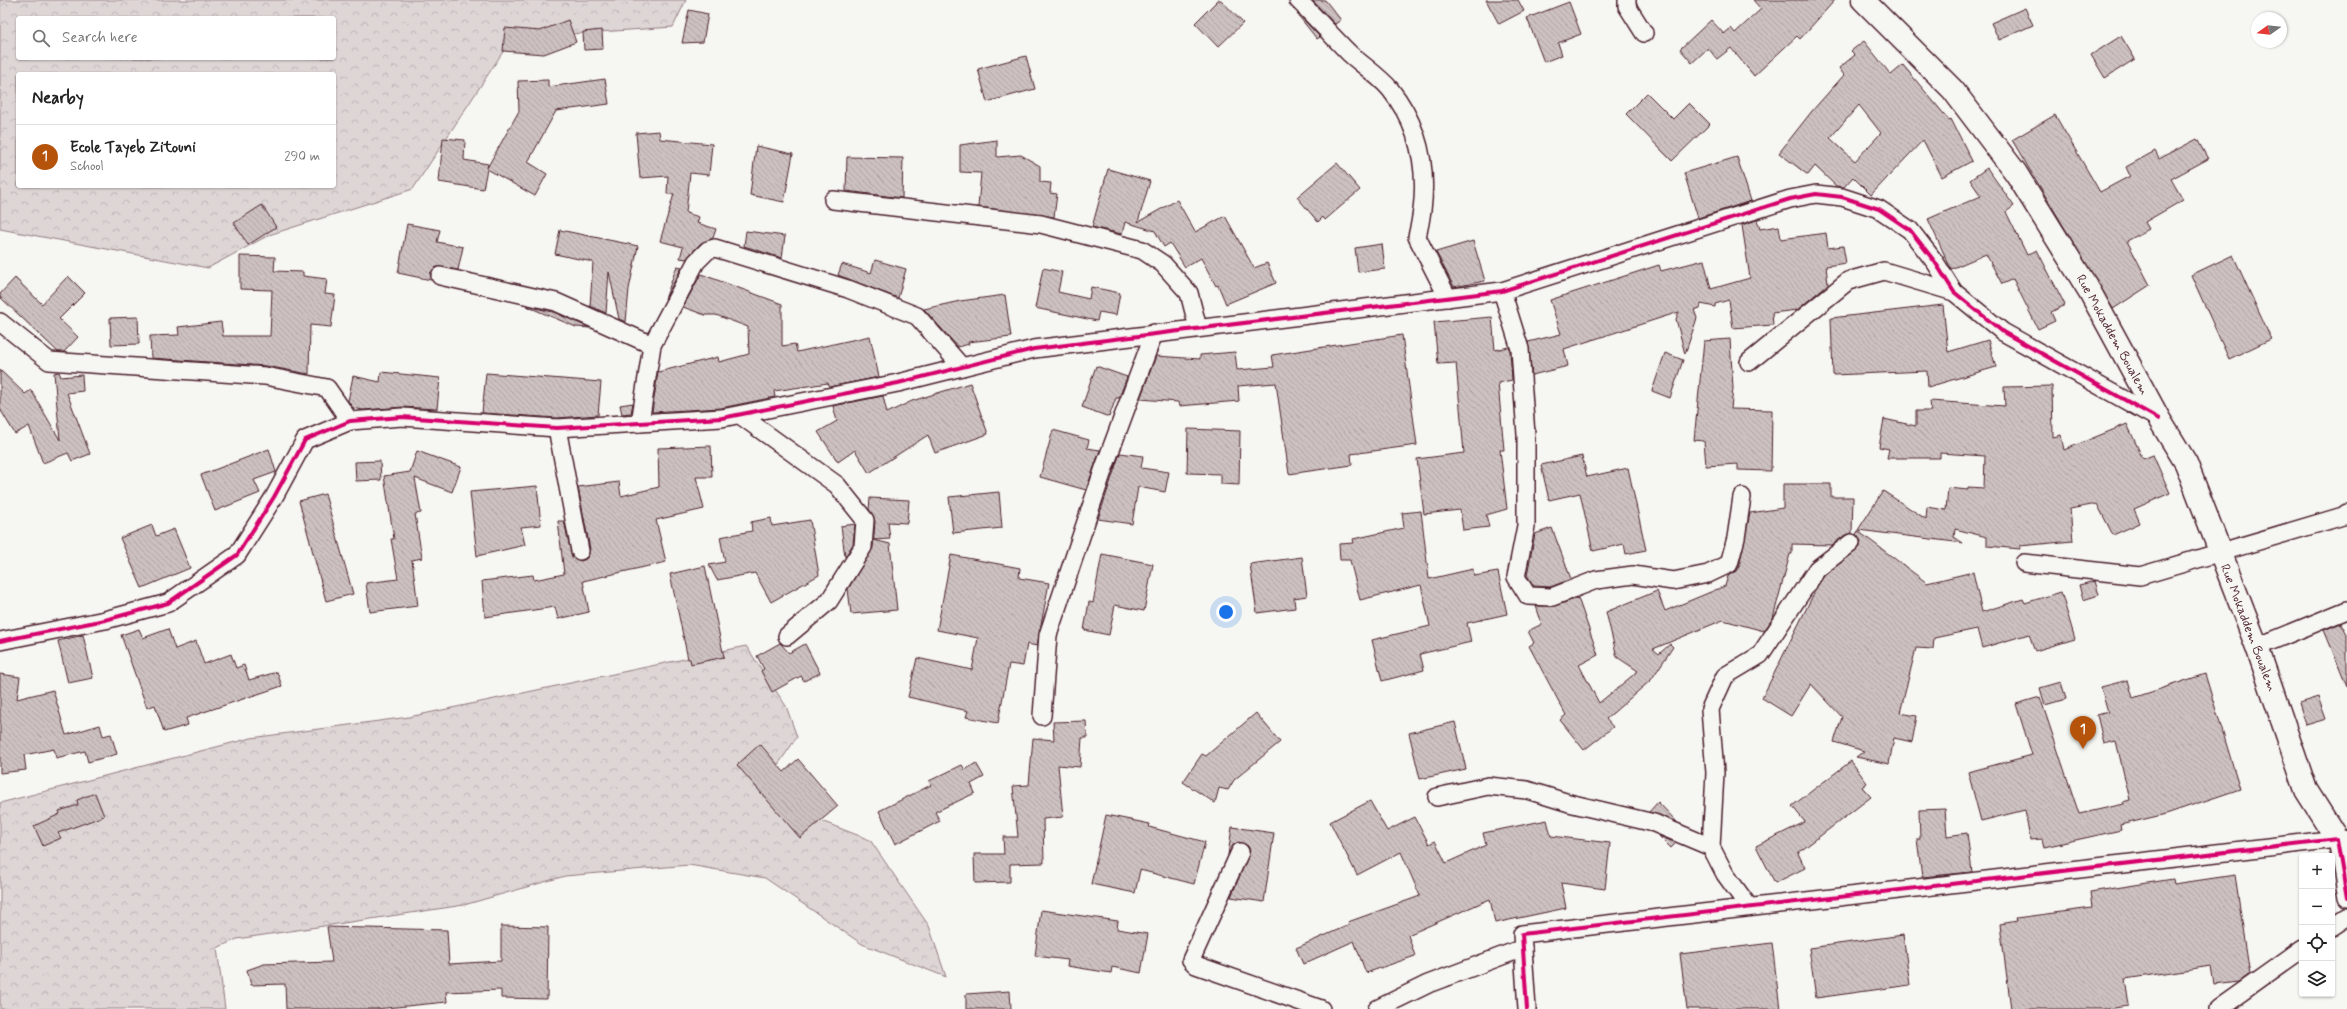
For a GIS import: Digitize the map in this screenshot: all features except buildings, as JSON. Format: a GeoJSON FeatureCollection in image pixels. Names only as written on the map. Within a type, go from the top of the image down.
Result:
{"type":"FeatureCollection","features":[{"type":"Feature","properties":{"kind":"street"},"geometry":{"type":"LineString","coordinates":[[1298,0],[1349,52],[1390,89],[1411,124],[1423,160],[1424,208],[1417,237],[1448,298]]}},
{"type":"Feature","properties":{"kind":"street"},"geometry":{"type":"LineString","coordinates":[[1627,0],[1627,6],[1644,33]]}},
{"type":"Feature","properties":{"kind":"street","name":"Rue Mokaddem Boualem"},"geometry":{"type":"LineString","coordinates":[[1863,0],[1954,90],[2016,173],[2090,292],[2159,420],[2186,464],[2257,647],[2306,790],[2342,841]]}},
{"type":"Feature","properties":{"kind":"street"},"geometry":{"type":"LineString","coordinates":[[0,641],[105,620],[168,603],[237,555],[274,497],[305,440],[350,421],[402,417],[557,428],[722,418],[898,383],[1034,349],[1502,291],[1790,198],[1816,194],[1842,197],[1879,209],[1910,230],[1935,262],[1954,292],[2003,332],[2159,420]]}},
{"type":"Feature","properties":{"kind":"street"},"geometry":{"type":"LineString","coordinates":[[833,200],[1041,224],[1142,250],[1163,264],[1189,293],[1198,328]]}},
{"type":"Feature","properties":{"kind":"street"},"geometry":{"type":"LineString","coordinates":[[640,423],[652,345],[696,262],[708,250],[715,248],[848,289],[917,316],[962,367]]}},
{"type":"Feature","properties":{"kind":"street"},"geometry":{"type":"LineString","coordinates":[[1750,362],[1848,281],[1884,271],[1954,292]]}},
{"type":"Feature","properties":{"kind":"street"},"geometry":{"type":"LineString","coordinates":[[440,276],[556,302],[652,345]]}},
{"type":"Feature","properties":{"kind":"street"},"geometry":{"type":"LineString","coordinates":[[1502,291],[1520,349],[1526,434],[1526,526],[1516,577],[1528,596],[1552,597],[1596,580],[1633,575],[1673,581],[1708,574],[1729,564],[1736,538],[1742,497]]}},
{"type":"Feature","properties":{"kind":"street"},"geometry":{"type":"LineString","coordinates":[[0,322],[49,361],[265,376],[327,388],[350,421]]}},
{"type":"Feature","properties":{"kind":"street"},"geometry":{"type":"LineString","coordinates":[[1042,716],[1048,635],[1104,468],[1154,333]]}},
{"type":"Feature","properties":{"kind":"street"},"geometry":{"type":"LineString","coordinates":[[740,415],[837,485],[865,520],[863,547],[829,601],[788,636]]}},
{"type":"Feature","properties":{"kind":"street"},"geometry":{"type":"LineString","coordinates":[[557,428],[580,551]]}},
{"type":"Feature","properties":{"kind":"street"},"geometry":{"type":"LineString","coordinates":[[2024,563],[2140,576],[2220,554],[2343,516],[2347,513]]}},
{"type":"Feature","properties":{"kind":"street"},"geometry":{"type":"LineString","coordinates":[[1749,907],[1726,874],[1711,847],[1715,773],[1710,709],[1725,676],[1760,655],[1817,569],[1851,543]]}},
{"type":"Feature","properties":{"kind":"street"},"geometry":{"type":"LineString","coordinates":[[2257,647],[2347,610]]}},
{"type":"Feature","properties":{"kind":"street"},"geometry":{"type":"LineString","coordinates":[[1437,797],[1488,786],[1527,790],[1569,803],[1654,823],[1711,847]]}},
{"type":"Feature","properties":{"kind":"street"},"geometry":{"type":"LineString","coordinates":[[1527,1009],[1522,934],[1749,907],[2342,841],[2347,898]]}},
{"type":"Feature","properties":{"kind":"street"},"geometry":{"type":"LineString","coordinates":[[1240,852],[1192,960],[1196,965],[1320,1009]]}},
{"type":"Feature","properties":{"kind":"street"},"geometry":{"type":"LineString","coordinates":[[2335,926],[2347,917]]}},
{"type":"Feature","properties":{"kind":"street"},"geometry":{"type":"LineString","coordinates":[[1377,1009],[1428,984],[1523,948]]}},
{"type":"Feature","properties":{"kind":"street"},"geometry":{"type":"LineString","coordinates":[[2218,1009],[2299,951]]}},
{"type":"Feature","properties":{"kind":"green space"},"geometry":{"type":"Polygon","coordinates":[[[0,0],[686,0],[673,27],[512,38],[413,189],[269,235],[208,268],[0,229],[0,0]]]}},
{"type":"Feature","properties":{"kind":"green space"},"geometry":{"type":"Polygon","coordinates":[[[746,646],[786,706],[797,737],[775,769],[811,817],[870,840],[929,926],[946,977],[862,944],[765,878],[689,865],[565,876],[464,905],[237,939],[217,948],[225,1009],[0,1009],[0,803],[251,738],[409,717],[746,646]]]}},
{"type":"Feature","properties":{"kind":"cycle path"},"geometry":{"type":"LineString","coordinates":[[0,641],[105,620],[168,603],[237,555],[274,497],[305,440],[350,421],[402,417],[557,428],[722,418],[898,383],[1034,349],[1502,291],[1790,199],[1816,194],[1842,197],[1879,209],[1910,230],[1935,262],[1954,292],[2003,332],[2159,419]]}},
{"type":"Feature","properties":{"kind":"cycle path"},"geometry":{"type":"LineString","coordinates":[[1527,1009],[1522,934],[2337,839],[2347,898]]}},
{"type":"Feature","properties":{"kind":"place","name":"Ecole Tayeb Zitouni"},"geometry":{"type":"Point","coordinates":[2083,749]}}]}
